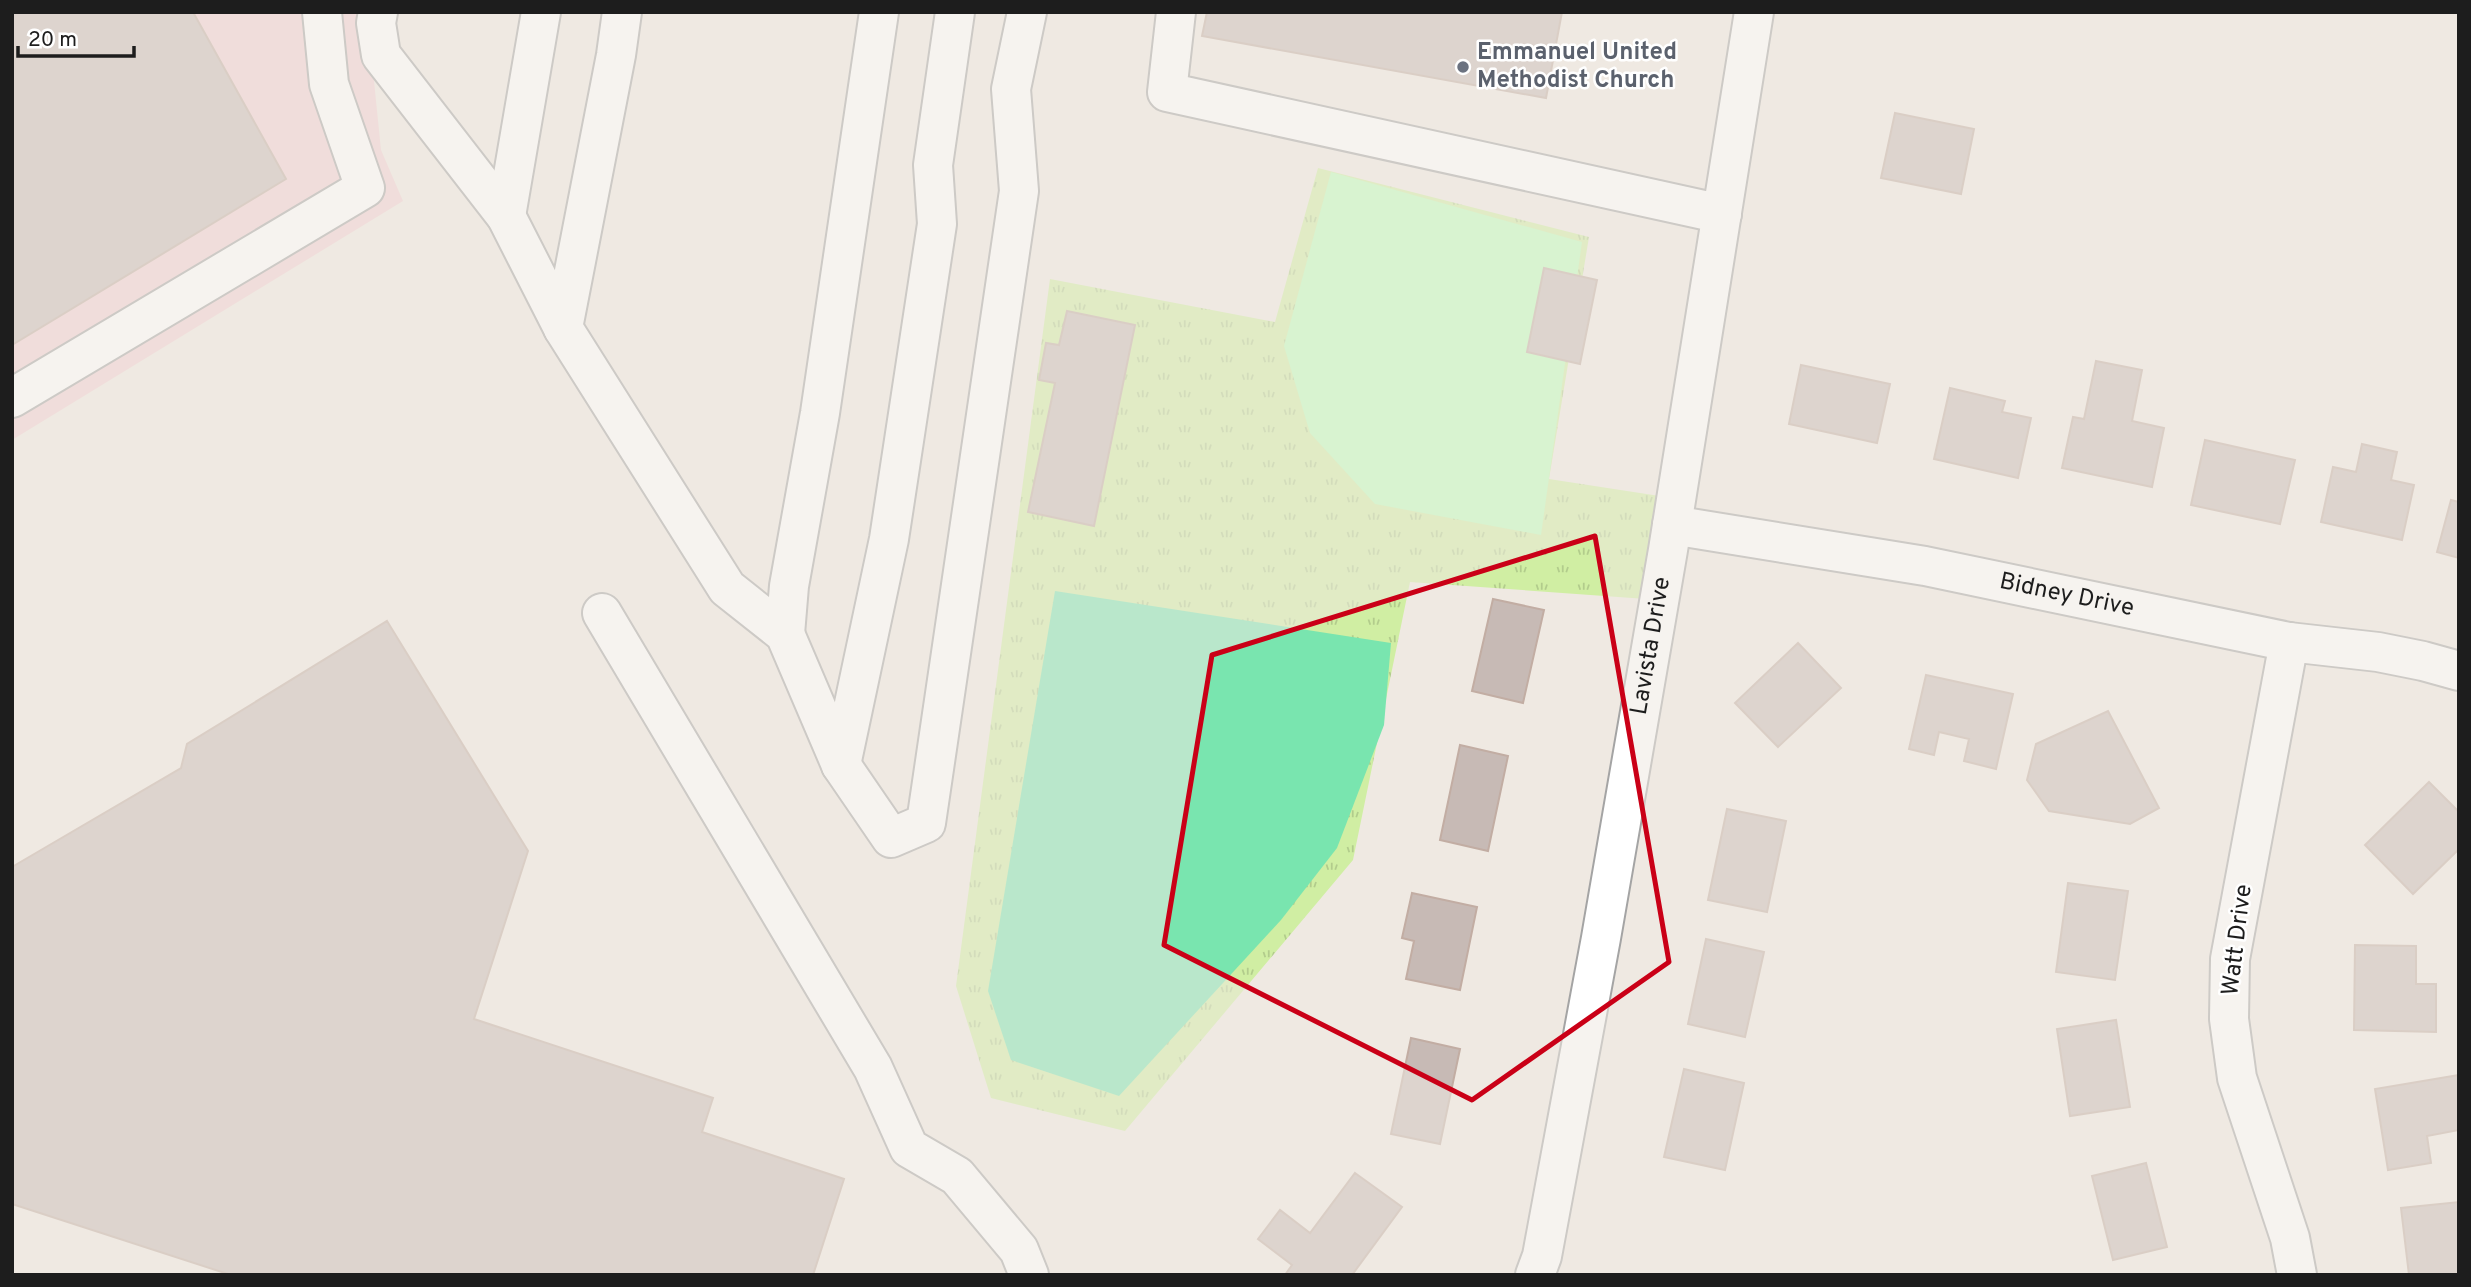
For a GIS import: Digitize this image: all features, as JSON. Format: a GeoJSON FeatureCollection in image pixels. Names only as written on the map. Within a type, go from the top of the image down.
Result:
{"type":"FeatureCollection","features":[{"type":"Feature","properties":{"kind":"street"},"geometry":{"type":"LineString","coordinates":[[12,398],[365,188],[329,84],[322,12]]}},
{"type":"Feature","properties":{"kind":"street"},"geometry":{"type":"LineString","coordinates":[[378,12],[376,23],[381,55],[506,216],[563,328],[727,588],[785,634]]}},
{"type":"Feature","properties":{"kind":"street"},"geometry":{"type":"LineString","coordinates":[[506,216],[541,12]]}},
{"type":"Feature","properties":{"kind":"street"},"geometry":{"type":"LineString","coordinates":[[563,328],[622,12]]}},
{"type":"Feature","properties":{"kind":"street"},"geometry":{"type":"LineString","coordinates":[[879,12],[820,413],[789,586],[785,634],[841,765],[891,838],[926,823],[1018,191],[1011,89],[1027,12]]}},
{"type":"Feature","properties":{"kind":"street"},"geometry":{"type":"LineString","coordinates":[[841,765],[889,539],[937,224],[933,165],[956,12]]}},
{"type":"Feature","properties":{"kind":"street"},"geometry":{"type":"LineString","coordinates":[[1176,12],[1167,92],[1722,214]]}},
{"type":"Feature","properties":{"kind":"street","name":"Lavista Drive"},"geometry":{"type":"LineString","coordinates":[[1535,1275],[1542,1256],[1603,925],[1672,525],[1754,12]]}},
{"type":"Feature","properties":{"kind":"street","name":"Bidney Drive"},"geometry":{"type":"LineString","coordinates":[[1672,525],[1925,565],[2289,642],[2378,652],[2459,671]]}},
{"type":"Feature","properties":{"kind":"street"},"geometry":{"type":"LineString","coordinates":[[602,613],[873,1068],[909,1148],[957,1176],[1020,1250],[1028,1275]]}},
{"type":"Feature","properties":{"kind":"street","name":"Watt Drive"},"geometry":{"type":"LineString","coordinates":[[2289,642],[2230,959],[2229,1019],[2237,1078],[2290,1238],[2297,1275]]}},
{"type":"Feature","properties":{"kind":"highlighted area"},"geometry":{"type":"Polygon","coordinates":[[[1595,536],[1669,962],[1472,1100],[1164,945],[1212,655],[1595,536]]]}},
{"type":"Feature","properties":{"kind":"shaded area"},"geometry":{"type":"Polygon","coordinates":[[[12,12],[367,12],[381,150],[403,201],[12,440],[12,12]]]}},
{"type":"Feature","properties":{"kind":"green space"},"geometry":{"type":"Polygon","coordinates":[[[1318,168],[1589,237],[1549,479],[1666,497],[1646,599],[1410,582],[1353,860],[1125,1131],[991,1098],[956,986],[1050,279],[1275,322],[1318,168]]]}},
{"type":"Feature","properties":{"kind":"green space"},"geometry":{"type":"Polygon","coordinates":[[[1331,172],[1582,242],[1541,535],[1375,504],[1310,433],[1284,346],[1331,172]]]}},
{"type":"Feature","properties":{"kind":"green space"},"geometry":{"type":"Polygon","coordinates":[[[1055,591],[1391,643],[1384,725],[1337,848],[1281,920],[1119,1096],[1011,1060],[988,991],[1055,591]]]}},
{"type":"Feature","properties":{"kind":"building"},"geometry":{"type":"Polygon","coordinates":[[[12,12],[193,12],[286,179],[12,345],[12,12]]]}},
{"type":"Feature","properties":{"kind":"building","name":"Emmanuel United Methodist Church"},"geometry":{"type":"Polygon","coordinates":[[[1207,12],[1562,12],[1546,98],[1202,36],[1207,12]]]}},
{"type":"Feature","properties":{"kind":"building"},"geometry":{"type":"Polygon","coordinates":[[[1895,113],[1974,129],[1961,194],[1881,178],[1895,113]]]}},
{"type":"Feature","properties":{"kind":"building"},"geometry":{"type":"Polygon","coordinates":[[[1544,268],[1597,280],[1580,364],[1527,352],[1544,268]]]}},
{"type":"Feature","properties":{"kind":"building"},"geometry":{"type":"Polygon","coordinates":[[[1067,311],[1135,325],[1094,526],[1028,512],[1055,383],[1039,380],[1046,343],[1059,345],[1067,311]]]}},
{"type":"Feature","properties":{"kind":"building"},"geometry":{"type":"Polygon","coordinates":[[[2096,361],[2142,370],[2132,421],[2164,428],[2152,487],[2062,468],[2073,417],[2084,419],[2096,361]]]}},
{"type":"Feature","properties":{"kind":"building"},"geometry":{"type":"Polygon","coordinates":[[[1801,365],[1890,384],[1877,443],[1789,424],[1801,365]]]}},
{"type":"Feature","properties":{"kind":"building"},"geometry":{"type":"Polygon","coordinates":[[[1950,388],[2005,401],[2002,412],[2031,418],[2018,478],[1934,459],[1950,388]]]}},
{"type":"Feature","properties":{"kind":"building"},"geometry":{"type":"Polygon","coordinates":[[[2205,440],[2295,460],[2280,524],[2191,505],[2205,440]]]}},
{"type":"Feature","properties":{"kind":"building"},"geometry":{"type":"Polygon","coordinates":[[[2362,444],[2397,452],[2391,480],[2414,485],[2402,540],[2321,522],[2333,467],[2356,472],[2362,444]]]}},
{"type":"Feature","properties":{"kind":"building"},"geometry":{"type":"Polygon","coordinates":[[[2451,500],[2459,502],[2459,558],[2437,552],[2451,500]]]}},
{"type":"Feature","properties":{"kind":"building"},"geometry":{"type":"Polygon","coordinates":[[[1493,599],[1544,610],[1523,703],[1472,691],[1493,599]]]}},
{"type":"Feature","properties":{"kind":"building"},"geometry":{"type":"Polygon","coordinates":[[[387,621],[528,851],[474,1019],[713,1098],[702,1132],[844,1179],[813,1275],[231,1275],[12,1204],[12,867],[181,768],[187,744],[387,621]]]}},
{"type":"Feature","properties":{"kind":"building"},"geometry":{"type":"Polygon","coordinates":[[[1798,643],[1841,688],[1778,747],[1735,703],[1798,643]]]}},
{"type":"Feature","properties":{"kind":"building"},"geometry":{"type":"Polygon","coordinates":[[[1926,675],[2013,694],[1996,769],[1964,761],[1969,739],[1939,732],[1934,755],[1909,749],[1926,675]]]}},
{"type":"Feature","properties":{"kind":"building"},"geometry":{"type":"Polygon","coordinates":[[[2108,711],[2159,808],[2130,824],[2049,811],[2027,780],[2036,744],[2108,711]]]}},
{"type":"Feature","properties":{"kind":"building"},"geometry":{"type":"Polygon","coordinates":[[[1460,745],[1508,756],[1488,851],[1440,840],[1460,745]]]}},
{"type":"Feature","properties":{"kind":"building"},"geometry":{"type":"Polygon","coordinates":[[[2429,782],[2459,812],[2459,849],[2413,894],[2365,845],[2429,782]]]}},
{"type":"Feature","properties":{"kind":"building"},"geometry":{"type":"Polygon","coordinates":[[[1727,809],[1786,821],[1767,912],[1708,900],[1727,809]]]}},
{"type":"Feature","properties":{"kind":"building"},"geometry":{"type":"Polygon","coordinates":[[[2068,883],[2128,891],[2115,980],[2056,972],[2068,883]]]}},
{"type":"Feature","properties":{"kind":"building"},"geometry":{"type":"Polygon","coordinates":[[[1412,893],[1477,907],[1460,990],[1406,979],[1414,941],[1402,938],[1412,893]]]}},
{"type":"Feature","properties":{"kind":"building"},"geometry":{"type":"Polygon","coordinates":[[[1706,939],[1764,952],[1745,1037],[1688,1024],[1706,939]]]}},
{"type":"Feature","properties":{"kind":"building"},"geometry":{"type":"Polygon","coordinates":[[[2355,945],[2416,946],[2416,984],[2436,984],[2436,1032],[2354,1030],[2355,945]]]}},
{"type":"Feature","properties":{"kind":"building"},"geometry":{"type":"Polygon","coordinates":[[[2116,1020],[2130,1107],[2070,1116],[2057,1029],[2116,1020]]]}},
{"type":"Feature","properties":{"kind":"building"},"geometry":{"type":"Polygon","coordinates":[[[1411,1038],[1460,1049],[1440,1144],[1391,1134],[1411,1038]]]}},
{"type":"Feature","properties":{"kind":"building"},"geometry":{"type":"Polygon","coordinates":[[[1684,1069],[1744,1083],[1725,1170],[1664,1157],[1684,1069]]]}},
{"type":"Feature","properties":{"kind":"building"},"geometry":{"type":"Polygon","coordinates":[[[2459,1075],[2459,1130],[2427,1136],[2431,1163],[2388,1170],[2375,1089],[2459,1075]]]}},
{"type":"Feature","properties":{"kind":"building"},"geometry":{"type":"Polygon","coordinates":[[[2146,1163],[2167,1247],[2113,1260],[2092,1176],[2146,1163]]]}},
{"type":"Feature","properties":{"kind":"building"},"geometry":{"type":"Polygon","coordinates":[[[1355,1173],[1402,1207],[1352,1275],[1285,1275],[1292,1265],[1258,1239],[1280,1210],[1310,1233],[1355,1173]]]}},
{"type":"Feature","properties":{"kind":"building"},"geometry":{"type":"Polygon","coordinates":[[[2459,1202],[2459,1275],[2409,1275],[2401,1208],[2459,1202]]]}},
{"type":"Feature","properties":{"kind":"place","name":"Emmanuel United Methodist Church"},"geometry":{"type":"Point","coordinates":[1463,67]}}]}
